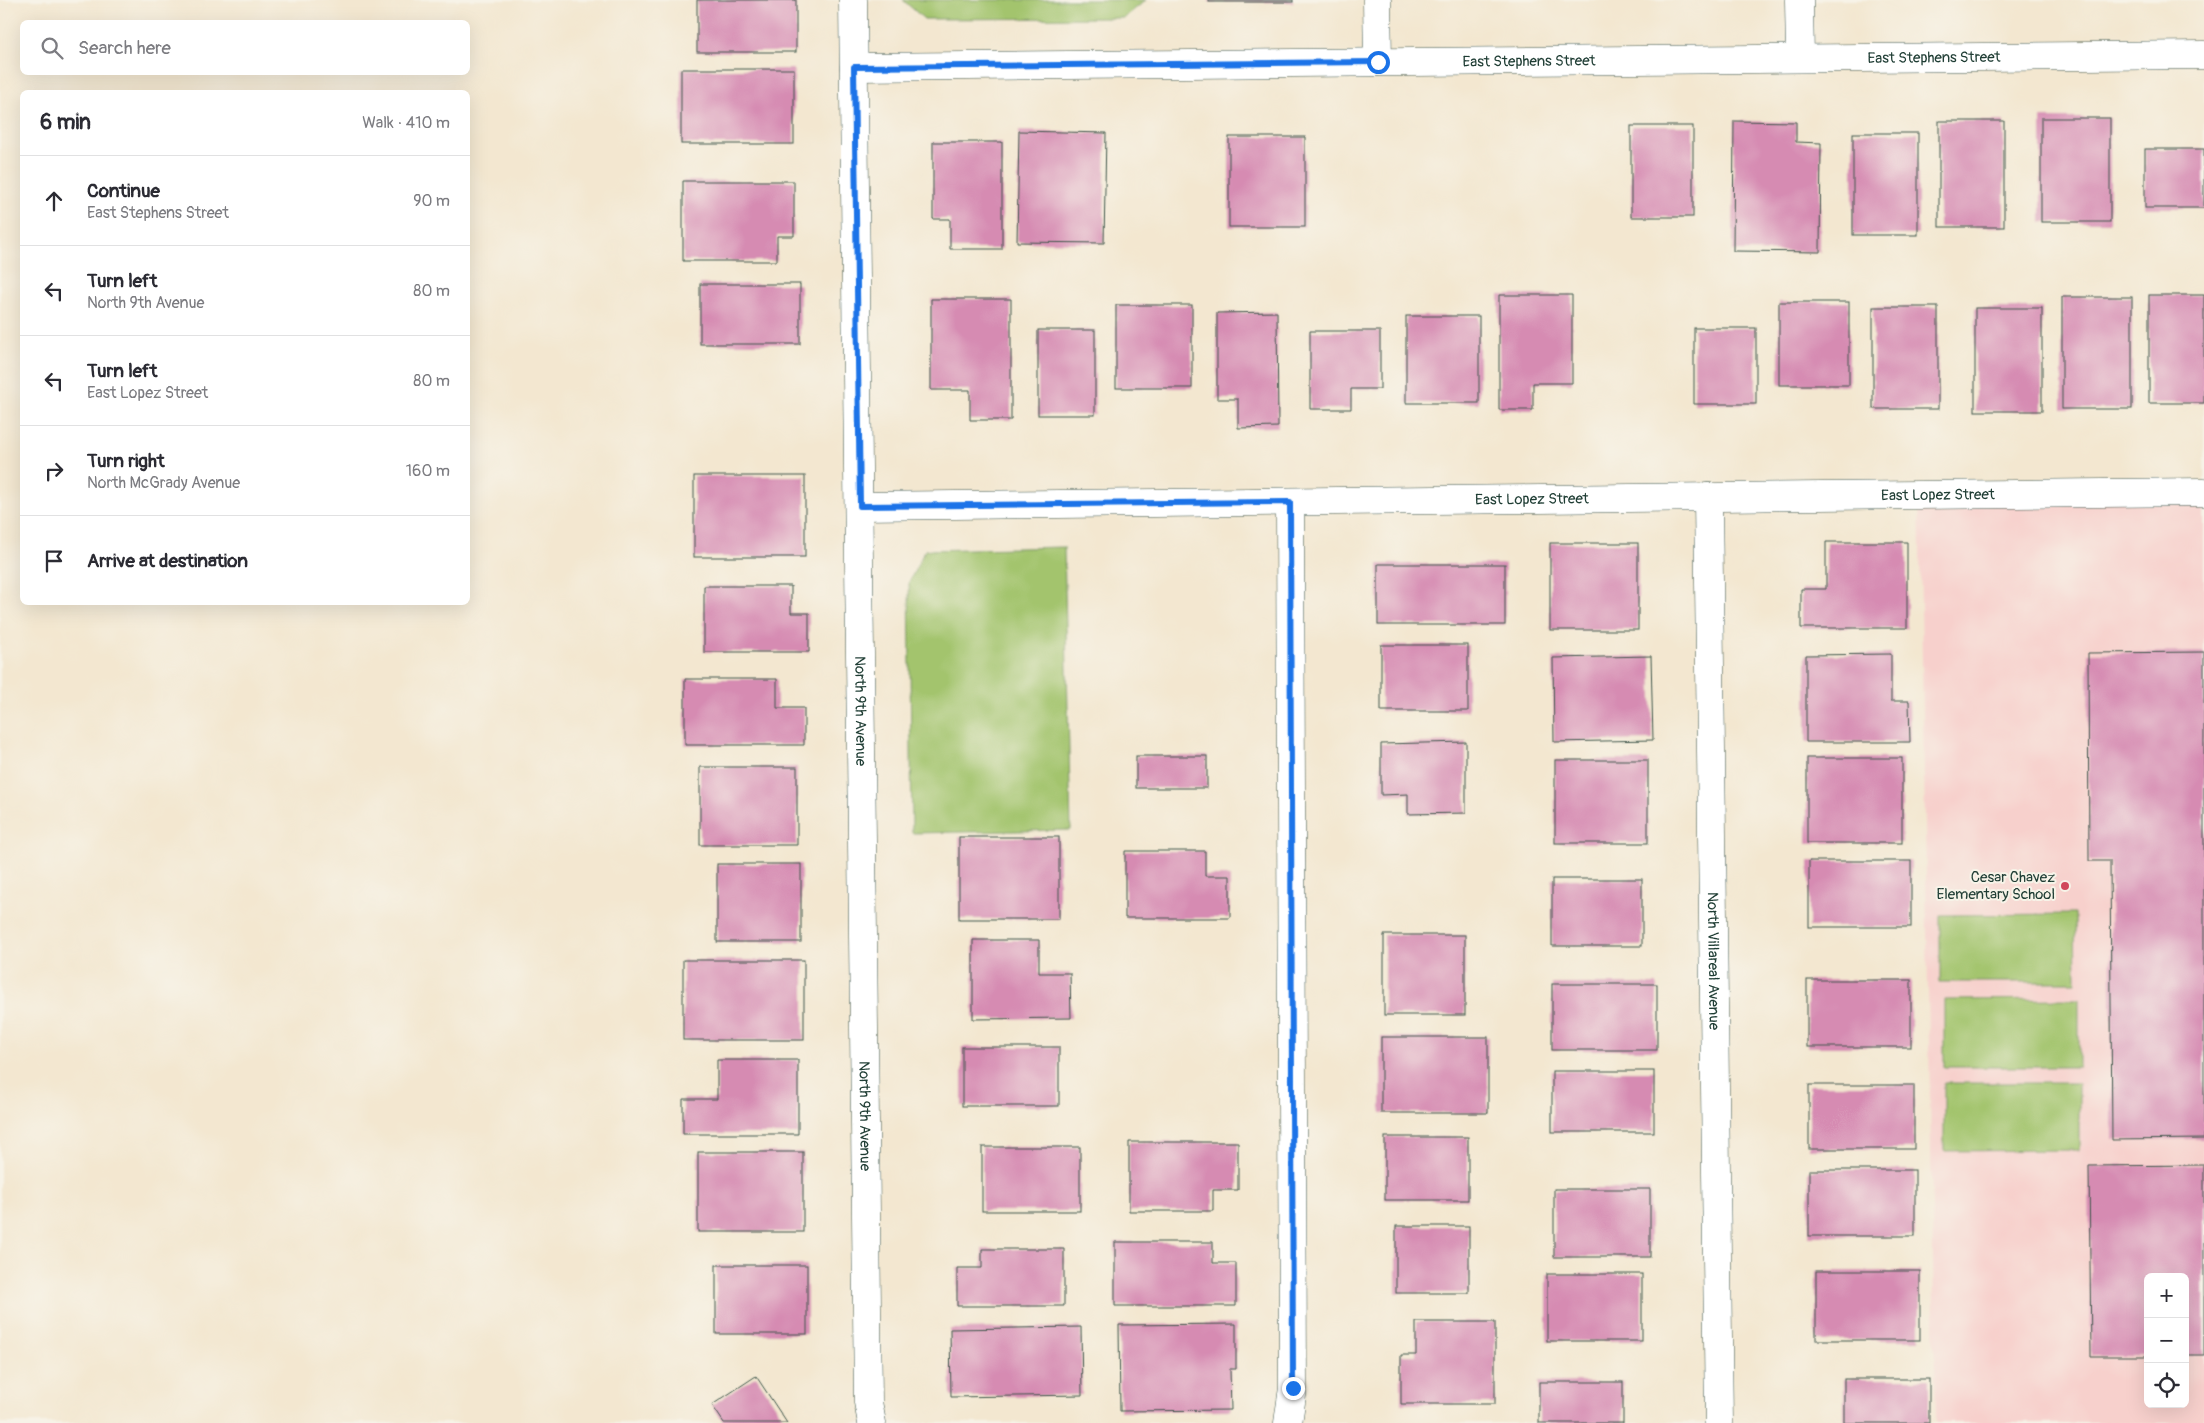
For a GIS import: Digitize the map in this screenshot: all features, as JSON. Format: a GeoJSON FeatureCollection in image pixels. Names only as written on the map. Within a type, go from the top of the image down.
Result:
{"type":"FeatureCollection","features":[{"type":"Feature","properties":{"kind":"street","name":"North 9th Avenue"},"geometry":{"type":"LineString","coordinates":[[853,0],[860,506],[868,1402],[872,1423]]}},
{"type":"Feature","properties":{"kind":"street"},"geometry":{"type":"LineString","coordinates":[[1377,0],[1378,62]]}},
{"type":"Feature","properties":{"kind":"street"},"geometry":{"type":"LineString","coordinates":[[1799,0],[1800,58]]}},
{"type":"Feature","properties":{"kind":"street","name":"East Stephens Street"},"geometry":{"type":"LineString","coordinates":[[854,67],[2204,55]]}},
{"type":"Feature","properties":{"kind":"street","name":"East Lopez Street"},"geometry":{"type":"LineString","coordinates":[[860,506],[2204,492]]}},
{"type":"Feature","properties":{"kind":"street","name":"North Villareal Avenue"},"geometry":{"type":"LineString","coordinates":[[1708,497],[1720,1423]]}},
{"type":"Feature","properties":{"kind":"street"},"geometry":{"type":"LineString","coordinates":[[1288,1423],[1293,1388],[1290,502]]}},
{"type":"Feature","properties":{"kind":"shaded area","name":"Cesar Chavez Elementary School"},"geometry":{"type":"Polygon","coordinates":[[[2204,492],[2204,1423],[1936,1423],[1919,495],[2204,492]]]}},
{"type":"Feature","properties":{"kind":"green space"},"geometry":{"type":"Polygon","coordinates":[[[903,0],[1146,0],[1124,18],[924,19],[903,0]]]}},
{"type":"Feature","properties":{"kind":"green space"},"geometry":{"type":"Polygon","coordinates":[[[1064,547],[1071,830],[912,833],[909,582],[925,550],[1064,547]]]}},
{"type":"Feature","properties":{"kind":"green space"},"geometry":{"type":"Polygon","coordinates":[[[2075,914],[2076,982],[1940,982],[1940,915],[2075,914]]]}},
{"type":"Feature","properties":{"kind":"green space"},"geometry":{"type":"Polygon","coordinates":[[[2079,999],[2079,1067],[1944,1067],[1944,1000],[2079,999]]]}},
{"type":"Feature","properties":{"kind":"green space"},"geometry":{"type":"Polygon","coordinates":[[[1944,1083],[2079,1083],[2079,1150],[1944,1151],[1944,1083]]]}},
{"type":"Feature","properties":{"kind":"building"},"geometry":{"type":"Polygon","coordinates":[[[697,0],[796,0],[796,52],[697,52],[697,0]]]}},
{"type":"Feature","properties":{"kind":"building"},"geometry":{"type":"Polygon","coordinates":[[[1209,0],[1293,0],[1293,2],[1209,2],[1209,0]]]}},
{"type":"Feature","properties":{"kind":"building"},"geometry":{"type":"Polygon","coordinates":[[[681,69],[794,69],[794,144],[681,144],[681,69]]]}},
{"type":"Feature","properties":{"kind":"building"},"geometry":{"type":"Polygon","coordinates":[[[2041,118],[2110,118],[2110,222],[2041,222],[2041,118]]]}},
{"type":"Feature","properties":{"kind":"building"},"geometry":{"type":"Polygon","coordinates":[[[1734,121],[1796,122],[1796,142],[1821,143],[1820,252],[1733,251],[1734,121]]]}},
{"type":"Feature","properties":{"kind":"building"},"geometry":{"type":"Polygon","coordinates":[[[1939,121],[2004,121],[2004,227],[1939,227],[1939,121]]]}},
{"type":"Feature","properties":{"kind":"building"},"geometry":{"type":"Polygon","coordinates":[[[1631,126],[1693,126],[1693,217],[1631,217],[1631,126]]]}},
{"type":"Feature","properties":{"kind":"building"},"geometry":{"type":"Polygon","coordinates":[[[1019,131],[1106,133],[1104,243],[1017,242],[1019,131]]]}},
{"type":"Feature","properties":{"kind":"building"},"geometry":{"type":"Polygon","coordinates":[[[1853,133],[1918,133],[1918,235],[1853,235],[1853,133]]]}},
{"type":"Feature","properties":{"kind":"building"},"geometry":{"type":"Polygon","coordinates":[[[1229,137],[1305,137],[1305,227],[1229,227],[1229,137]]]}},
{"type":"Feature","properties":{"kind":"building"},"geometry":{"type":"Polygon","coordinates":[[[933,142],[1002,142],[1002,249],[950,249],[950,219],[933,219],[933,142]]]}},
{"type":"Feature","properties":{"kind":"building"},"geometry":{"type":"Polygon","coordinates":[[[2145,149],[2204,149],[2204,208],[2145,208],[2145,149]]]}},
{"type":"Feature","properties":{"kind":"building"},"geometry":{"type":"Polygon","coordinates":[[[683,181],[794,181],[794,236],[777,236],[777,261],[683,261],[683,181]]]}},
{"type":"Feature","properties":{"kind":"building"},"geometry":{"type":"Polygon","coordinates":[[[700,284],[800,284],[800,344],[700,344],[700,284]]]}},
{"type":"Feature","properties":{"kind":"building"},"geometry":{"type":"Polygon","coordinates":[[[1499,295],[1572,295],[1572,383],[1533,383],[1533,410],[1499,410],[1499,295]]]}},
{"type":"Feature","properties":{"kind":"building"},"geometry":{"type":"Polygon","coordinates":[[[2149,295],[2204,295],[2204,403],[2149,403],[2149,295]]]}},
{"type":"Feature","properties":{"kind":"building"},"geometry":{"type":"Polygon","coordinates":[[[2062,297],[2132,297],[2132,409],[2062,409],[2062,297]]]}},
{"type":"Feature","properties":{"kind":"building"},"geometry":{"type":"Polygon","coordinates":[[[931,299],[1011,299],[1011,420],[970,420],[970,390],[931,390],[931,299]]]}},
{"type":"Feature","properties":{"kind":"building"},"geometry":{"type":"Polygon","coordinates":[[[1779,302],[1849,302],[1849,385],[1779,385],[1779,302]]]}},
{"type":"Feature","properties":{"kind":"building"},"geometry":{"type":"Polygon","coordinates":[[[1116,305],[1192,305],[1192,388],[1116,388],[1116,305]]]}},
{"type":"Feature","properties":{"kind":"building"},"geometry":{"type":"Polygon","coordinates":[[[1873,307],[1938,307],[1938,409],[1873,409],[1873,307]]]}},
{"type":"Feature","properties":{"kind":"building"},"geometry":{"type":"Polygon","coordinates":[[[1975,308],[2042,308],[2042,411],[1975,411],[1975,308]]]}},
{"type":"Feature","properties":{"kind":"building"},"geometry":{"type":"Polygon","coordinates":[[[1277,312],[1278,427],[1238,428],[1238,399],[1217,399],[1217,313],[1277,312]]]}},
{"type":"Feature","properties":{"kind":"building"},"geometry":{"type":"Polygon","coordinates":[[[1406,316],[1479,316],[1479,403],[1406,403],[1406,316]]]}},
{"type":"Feature","properties":{"kind":"building"},"geometry":{"type":"Polygon","coordinates":[[[1694,328],[1756,328],[1756,404],[1694,404],[1694,328]]]}},
{"type":"Feature","properties":{"kind":"building"},"geometry":{"type":"Polygon","coordinates":[[[1038,330],[1095,330],[1095,415],[1038,415],[1038,330]]]}},
{"type":"Feature","properties":{"kind":"building"},"geometry":{"type":"Polygon","coordinates":[[[1310,331],[1380,331],[1380,389],[1351,389],[1351,409],[1310,409],[1310,331]]]}},
{"type":"Feature","properties":{"kind":"building"},"geometry":{"type":"Polygon","coordinates":[[[694,476],[805,476],[805,557],[694,557],[694,476]]]}},
{"type":"Feature","properties":{"kind":"building"},"geometry":{"type":"Polygon","coordinates":[[[1826,542],[1907,542],[1907,628],[1801,628],[1801,589],[1826,589],[1826,542]]]}},
{"type":"Feature","properties":{"kind":"building"},"geometry":{"type":"Polygon","coordinates":[[[1550,543],[1638,543],[1638,630],[1550,630],[1550,543]]]}},
{"type":"Feature","properties":{"kind":"building"},"geometry":{"type":"Polygon","coordinates":[[[1378,564],[1505,564],[1505,625],[1378,625],[1378,564]]]}},
{"type":"Feature","properties":{"kind":"building"},"geometry":{"type":"Polygon","coordinates":[[[704,586],[791,586],[791,613],[809,613],[809,652],[704,652],[704,586]]]}},
{"type":"Feature","properties":{"kind":"building"},"geometry":{"type":"Polygon","coordinates":[[[1381,645],[1468,645],[1468,711],[1381,711],[1381,645]]]}},
{"type":"Feature","properties":{"kind":"building"},"geometry":{"type":"Polygon","coordinates":[[[2204,652],[2204,1139],[2112,1140],[2110,861],[2089,861],[2088,653],[2204,652]]]}},
{"type":"Feature","properties":{"kind":"building"},"geometry":{"type":"Polygon","coordinates":[[[1891,654],[1891,701],[1909,701],[1910,742],[1806,742],[1806,655],[1891,654]]]}},
{"type":"Feature","properties":{"kind":"building"},"geometry":{"type":"Polygon","coordinates":[[[1651,656],[1653,740],[1554,742],[1553,658],[1651,656]]]}},
{"type":"Feature","properties":{"kind":"building"},"geometry":{"type":"Polygon","coordinates":[[[685,679],[777,679],[777,708],[804,708],[804,745],[685,745],[685,679]]]}},
{"type":"Feature","properties":{"kind":"building"},"geometry":{"type":"Polygon","coordinates":[[[1466,742],[1466,813],[1408,814],[1408,794],[1381,795],[1381,744],[1466,742]]]}},
{"type":"Feature","properties":{"kind":"building"},"geometry":{"type":"Polygon","coordinates":[[[1136,756],[1207,756],[1207,788],[1136,788],[1136,756]]]}},
{"type":"Feature","properties":{"kind":"building"},"geometry":{"type":"Polygon","coordinates":[[[1807,758],[1902,758],[1902,843],[1807,843],[1807,758]]]}},
{"type":"Feature","properties":{"kind":"building"},"geometry":{"type":"Polygon","coordinates":[[[1555,760],[1648,760],[1648,843],[1555,843],[1555,760]]]}},
{"type":"Feature","properties":{"kind":"building"},"geometry":{"type":"Polygon","coordinates":[[[700,767],[797,767],[797,845],[700,845],[700,767]]]}},
{"type":"Feature","properties":{"kind":"building"},"geometry":{"type":"Polygon","coordinates":[[[959,837],[1059,837],[1059,919],[959,919],[959,837]]]}},
{"type":"Feature","properties":{"kind":"building"},"geometry":{"type":"Polygon","coordinates":[[[1125,851],[1205,851],[1205,876],[1230,876],[1230,918],[1125,918],[1125,851]]]}},
{"type":"Feature","properties":{"kind":"building"},"geometry":{"type":"Polygon","coordinates":[[[1809,861],[1911,861],[1911,927],[1809,927],[1809,861]]]}},
{"type":"Feature","properties":{"kind":"building"},"geometry":{"type":"Polygon","coordinates":[[[717,864],[801,864],[801,942],[717,942],[717,864]]]}},
{"type":"Feature","properties":{"kind":"building"},"geometry":{"type":"Polygon","coordinates":[[[1552,879],[1642,879],[1642,946],[1552,946],[1552,879]]]}},
{"type":"Feature","properties":{"kind":"building"},"geometry":{"type":"Polygon","coordinates":[[[1384,935],[1465,935],[1465,1015],[1384,1015],[1384,935]]]}},
{"type":"Feature","properties":{"kind":"building"},"geometry":{"type":"Polygon","coordinates":[[[973,940],[1039,940],[1039,973],[1070,973],[1071,1018],[973,1019],[973,940]]]}},
{"type":"Feature","properties":{"kind":"building"},"geometry":{"type":"Polygon","coordinates":[[[683,960],[804,960],[804,1040],[683,1040],[683,960]]]}},
{"type":"Feature","properties":{"kind":"building"},"geometry":{"type":"Polygon","coordinates":[[[1807,980],[1911,980],[1911,1047],[1807,1047],[1807,980]]]}},
{"type":"Feature","properties":{"kind":"building"},"geometry":{"type":"Polygon","coordinates":[[[1552,984],[1657,984],[1657,1050],[1552,1050],[1552,984]]]}},
{"type":"Feature","properties":{"kind":"building"},"geometry":{"type":"Polygon","coordinates":[[[1381,1037],[1488,1037],[1488,1113],[1381,1113],[1381,1037]]]}},
{"type":"Feature","properties":{"kind":"building"},"geometry":{"type":"Polygon","coordinates":[[[962,1047],[1059,1047],[1059,1106],[962,1106],[962,1047]]]}},
{"type":"Feature","properties":{"kind":"building"},"geometry":{"type":"Polygon","coordinates":[[[717,1060],[798,1060],[798,1134],[683,1134],[683,1099],[717,1099],[717,1060]]]}},
{"type":"Feature","properties":{"kind":"building"},"geometry":{"type":"Polygon","coordinates":[[[1552,1071],[1654,1071],[1654,1132],[1552,1132],[1552,1071]]]}},
{"type":"Feature","properties":{"kind":"building"},"geometry":{"type":"Polygon","coordinates":[[[1809,1085],[1914,1085],[1914,1149],[1809,1149],[1809,1085]]]}},
{"type":"Feature","properties":{"kind":"building"},"geometry":{"type":"Polygon","coordinates":[[[1385,1137],[1468,1137],[1468,1200],[1385,1200],[1385,1137]]]}},
{"type":"Feature","properties":{"kind":"building"},"geometry":{"type":"Polygon","coordinates":[[[1129,1142],[1238,1142],[1238,1190],[1213,1190],[1213,1211],[1129,1211],[1129,1142]]]}},
{"type":"Feature","properties":{"kind":"building"},"geometry":{"type":"Polygon","coordinates":[[[982,1147],[1080,1147],[1080,1211],[982,1211],[982,1147]]]}},
{"type":"Feature","properties":{"kind":"building"},"geometry":{"type":"Polygon","coordinates":[[[698,1152],[803,1152],[803,1232],[698,1232],[698,1152]]]}},
{"type":"Feature","properties":{"kind":"building"},"geometry":{"type":"Polygon","coordinates":[[[2204,1165],[2204,1355],[2189,1355],[2189,1273],[2144,1273],[2144,1356],[2091,1356],[2089,1166],[2204,1165]]]}},
{"type":"Feature","properties":{"kind":"building"},"geometry":{"type":"Polygon","coordinates":[[[1809,1170],[1915,1170],[1915,1236],[1809,1236],[1809,1170]]]}},
{"type":"Feature","properties":{"kind":"building"},"geometry":{"type":"Polygon","coordinates":[[[1554,1189],[1650,1189],[1650,1257],[1554,1257],[1554,1189]]]}},
{"type":"Feature","properties":{"kind":"building"},"geometry":{"type":"Polygon","coordinates":[[[1396,1226],[1469,1226],[1469,1293],[1396,1293],[1396,1226]]]}},
{"type":"Feature","properties":{"kind":"building"},"geometry":{"type":"Polygon","coordinates":[[[1115,1242],[1213,1242],[1213,1263],[1236,1263],[1236,1306],[1115,1306],[1115,1242]]]}},
{"type":"Feature","properties":{"kind":"building"},"geometry":{"type":"Polygon","coordinates":[[[982,1249],[1064,1249],[1064,1306],[957,1306],[957,1268],[982,1268],[982,1249]]]}},
{"type":"Feature","properties":{"kind":"building"},"geometry":{"type":"Polygon","coordinates":[[[716,1265],[807,1265],[807,1334],[716,1334],[716,1265]]]}},
{"type":"Feature","properties":{"kind":"building"},"geometry":{"type":"Polygon","coordinates":[[[1816,1271],[1920,1271],[1920,1340],[1816,1340],[1816,1271]]]}},
{"type":"Feature","properties":{"kind":"building"},"geometry":{"type":"Polygon","coordinates":[[[1547,1274],[1642,1274],[1642,1341],[1547,1341],[1547,1274]]]}},
{"type":"Feature","properties":{"kind":"building"},"geometry":{"type":"Polygon","coordinates":[[[1416,1322],[1495,1322],[1495,1404],[1401,1404],[1401,1355],[1416,1355],[1416,1322]]]}},
{"type":"Feature","properties":{"kind":"building"},"geometry":{"type":"Polygon","coordinates":[[[1236,1324],[1236,1369],[1230,1369],[1231,1410],[1120,1411],[1119,1325],[1236,1324]]]}},
{"type":"Feature","properties":{"kind":"building"},"geometry":{"type":"Polygon","coordinates":[[[1081,1327],[1082,1395],[951,1397],[950,1329],[1081,1327]]]}},
{"type":"Feature","properties":{"kind":"building"},"geometry":{"type":"Polygon","coordinates":[[[756,1376],[787,1423],[724,1423],[712,1405],[756,1376]]]}},
{"type":"Feature","properties":{"kind":"building"},"geometry":{"type":"Polygon","coordinates":[[[1844,1379],[1929,1379],[1929,1423],[1844,1423],[1844,1379]]]}},
{"type":"Feature","properties":{"kind":"building"},"geometry":{"type":"Polygon","coordinates":[[[1539,1382],[1623,1382],[1623,1423],[1539,1423],[1539,1382]]]}},
{"type":"Feature","properties":{"kind":"place","name":"Cesar Chavez Elementary School"},"geometry":{"type":"Point","coordinates":[2065,886]}},
{"type":"Feature","properties":{"kind":"route"},"geometry":{"type":"LineString","coordinates":[[1293,1388],[1290,502],[860,506],[854,67],[1378,62]]}}]}
